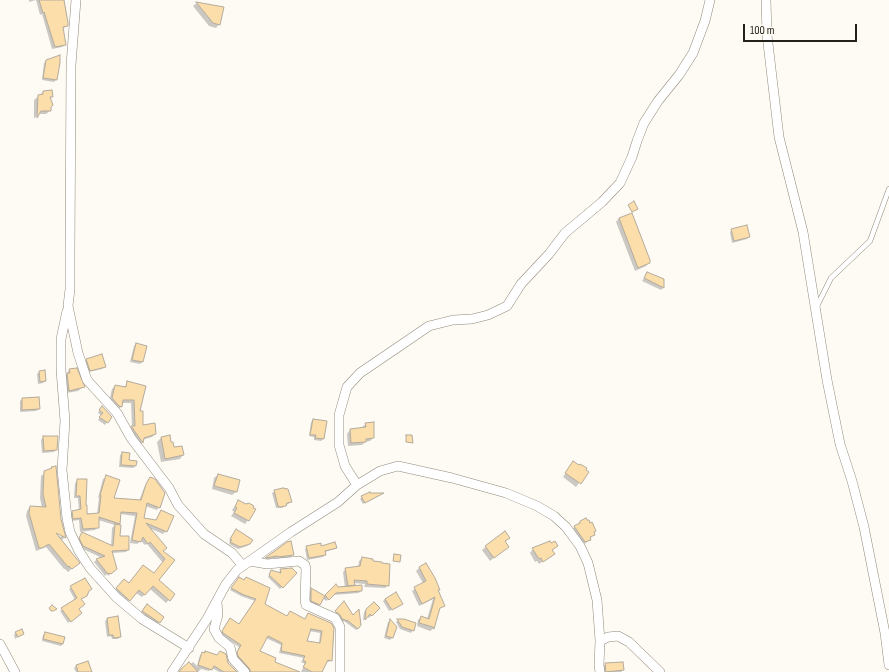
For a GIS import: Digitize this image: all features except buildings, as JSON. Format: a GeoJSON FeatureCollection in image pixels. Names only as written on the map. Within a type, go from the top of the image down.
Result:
{"type":"FeatureCollection","features":[{"type":"Feature","properties":{"kind":"street"},"geometry":{"type":"LineString","coordinates":[[76,0],[71,65],[70,289],[62,339],[61,370],[65,421],[62,470],[67,518],[70,532],[79,551],[90,568],[116,597],[142,619],[189,648]]}},
{"type":"Feature","properties":{"kind":"street"},"geometry":{"type":"LineString","coordinates":[[357,485],[345,466],[338,445],[338,415],[347,387],[360,373],[429,326],[453,320],[472,319],[488,315],[507,306],[521,284],[549,254],[565,233],[602,202],[620,183],[632,157],[644,123],[693,53],[705,21],[710,0]]}},
{"type":"Feature","properties":{"kind":"street"},"geometry":{"type":"LineString","coordinates":[[766,0],[767,35],[779,137],[803,232],[827,380],[840,444],[852,481],[864,527],[885,633],[889,664]]}},
{"type":"Feature","properties":{"kind":"street"},"geometry":{"type":"LineString","coordinates":[[68,306],[78,353],[87,380],[117,413],[130,438],[169,488],[178,506],[190,520],[204,534],[246,563],[267,564],[299,561],[305,565],[306,605],[335,618],[340,627],[340,672]]}},
{"type":"Feature","properties":{"kind":"street"},"geometry":{"type":"LineString","coordinates":[[172,672],[189,648],[217,602],[226,584],[237,570],[291,532],[338,502],[357,485],[380,471],[398,466],[452,478],[506,493],[538,506],[554,516],[566,527],[580,546],[588,563],[597,600],[600,641],[600,672]]}},
{"type":"Feature","properties":{"kind":"street"},"geometry":{"type":"LineString","coordinates":[[217,602],[218,615],[214,628],[219,638],[230,647],[233,658],[245,672]]}},
{"type":"Feature","properties":{"kind":"street"},"geometry":{"type":"LineString","coordinates":[[600,641],[608,637],[618,636],[629,642],[660,672]]}},
{"type":"Feature","properties":{"kind":"street"},"geometry":{"type":"LineString","coordinates":[[0,644],[16,672]]}},
{"type":"Feature","properties":{"kind":"lane"},"geometry":{"type":"LineString","coordinates":[[816,307],[831,278],[870,241],[889,189]]}}]}
